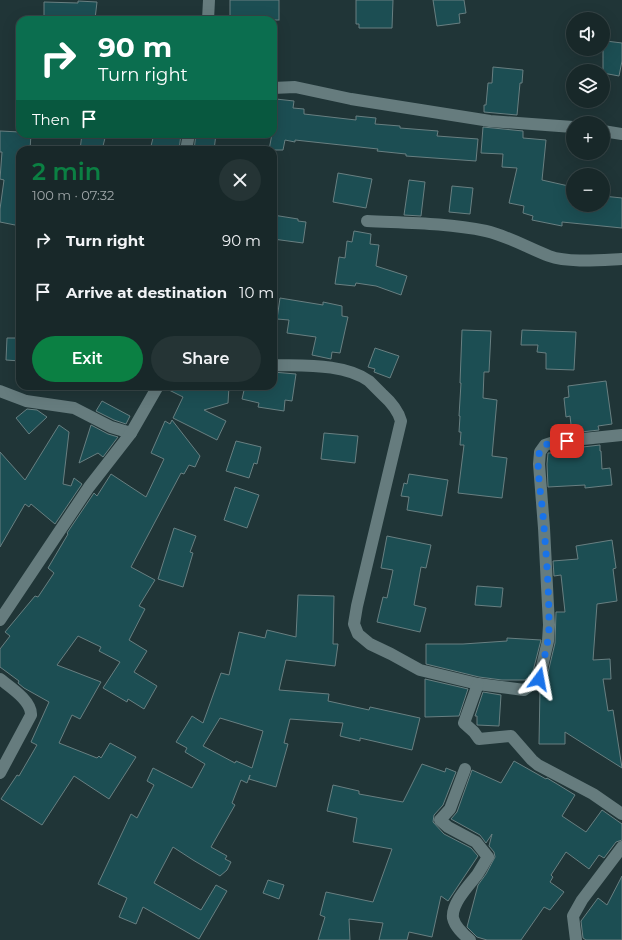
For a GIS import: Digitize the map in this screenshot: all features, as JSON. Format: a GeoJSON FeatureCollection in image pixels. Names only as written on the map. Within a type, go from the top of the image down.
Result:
{"type":"FeatureCollection","features":[{"type":"Feature","properties":{"kind":"street"},"geometry":{"type":"LineString","coordinates":[[208,16],[209,0]]}},
{"type":"Feature","properties":{"kind":"street"},"geometry":{"type":"LineString","coordinates":[[277,88],[295,87],[351,99],[490,121],[566,126]]}},
{"type":"Feature","properties":{"kind":"street"},"geometry":{"type":"LineString","coordinates":[[610,132],[622,134]]}},
{"type":"Feature","properties":{"kind":"street"},"geometry":{"type":"LineString","coordinates":[[367,221],[460,226],[488,231],[511,239],[550,257],[566,259],[622,259]]}},
{"type":"Feature","properties":{"kind":"street"},"geometry":{"type":"LineString","coordinates":[[277,365],[330,368],[348,371],[368,381],[390,401],[398,412],[401,421],[354,624],[358,634],[370,644],[420,670],[478,684],[524,690],[539,679],[548,641],[549,625],[539,464],[540,452],[545,445],[554,442],[622,435]]}},
{"type":"Feature","properties":{"kind":"street"},"geometry":{"type":"LineString","coordinates":[[0,390],[26,401],[74,408],[111,427],[131,433]]}},
{"type":"Feature","properties":{"kind":"street"},"geometry":{"type":"LineString","coordinates":[[0,620],[89,487],[131,433],[156,390]]}},
{"type":"Feature","properties":{"kind":"street"},"geometry":{"type":"LineString","coordinates":[[0,679],[26,701],[32,709],[31,715],[0,773]]}},
{"type":"Feature","properties":{"kind":"street"},"geometry":{"type":"LineString","coordinates":[[478,684],[464,723],[479,739],[511,736],[538,765],[593,794],[622,814]]}},
{"type":"Feature","properties":{"kind":"street"},"geometry":{"type":"LineString","coordinates":[[465,770],[450,809],[440,820],[448,827],[476,842],[488,856],[454,909],[453,917],[455,924],[470,940]]}},
{"type":"Feature","properties":{"kind":"street"},"geometry":{"type":"LineString","coordinates":[[576,940],[572,916],[582,900],[622,847]]}},
{"type":"Feature","properties":{"kind":"building"},"geometry":{"type":"Polygon","coordinates":[[[230,0],[279,0],[279,20],[277,20],[277,16],[230,16],[230,0]]]}},
{"type":"Feature","properties":{"kind":"building"},"geometry":{"type":"Polygon","coordinates":[[[356,0],[393,0],[392,28],[359,28],[359,24],[356,24],[356,0]]]}},
{"type":"Feature","properties":{"kind":"building"},"geometry":{"type":"Polygon","coordinates":[[[433,0],[464,0],[466,13],[459,14],[460,23],[437,26],[433,0]]]}},
{"type":"Feature","properties":{"kind":"building"},"geometry":{"type":"Polygon","coordinates":[[[78,1],[97,2],[95,16],[44,16],[44,2],[78,3],[78,1]]]}},
{"type":"Feature","properties":{"kind":"building"},"geometry":{"type":"Polygon","coordinates":[[[610,42],[622,43],[622,61],[619,76],[610,74],[610,64],[603,64],[603,56],[610,56],[610,42]]]}},
{"type":"Feature","properties":{"kind":"building"},"geometry":{"type":"Polygon","coordinates":[[[493,67],[523,70],[522,83],[520,83],[517,115],[484,112],[488,83],[492,83],[493,67]]]}},
{"type":"Feature","properties":{"kind":"building"},"geometry":{"type":"Polygon","coordinates":[[[277,99],[294,101],[293,108],[304,109],[304,114],[356,120],[356,116],[376,118],[375,124],[400,126],[400,128],[438,131],[437,136],[478,139],[476,161],[406,156],[406,154],[377,151],[378,149],[295,140],[295,142],[285,140],[283,150],[277,150],[277,146],[270,146],[271,138],[277,138],[277,99]]]}},
{"type":"Feature","properties":{"kind":"building"},"geometry":{"type":"Polygon","coordinates":[[[483,127],[523,131],[523,138],[546,140],[542,180],[566,185],[566,212],[610,212],[610,197],[622,198],[622,228],[562,222],[562,226],[532,220],[533,216],[523,213],[524,206],[509,203],[517,168],[502,167],[503,154],[481,153],[483,127]]]}},
{"type":"Feature","properties":{"kind":"building"},"geometry":{"type":"Polygon","coordinates":[[[0,131],[16,132],[16,138],[31,138],[30,146],[16,146],[16,225],[0,222],[0,209],[4,180],[0,179],[2,152],[0,152],[0,131]]]}},
{"type":"Feature","properties":{"kind":"building"},"geometry":{"type":"Polygon","coordinates":[[[82,138],[105,138],[103,146],[80,146],[82,138]]]}},
{"type":"Feature","properties":{"kind":"building"},"geometry":{"type":"Polygon","coordinates":[[[153,138],[180,138],[180,146],[151,146],[153,138]]]}},
{"type":"Feature","properties":{"kind":"building"},"geometry":{"type":"Polygon","coordinates":[[[196,138],[216,138],[214,146],[194,146],[196,138]]]}},
{"type":"Feature","properties":{"kind":"building"},"geometry":{"type":"Polygon","coordinates":[[[338,173],[372,179],[366,208],[333,202],[338,173]]]}},
{"type":"Feature","properties":{"kind":"building"},"geometry":{"type":"Polygon","coordinates":[[[409,180],[425,182],[421,216],[404,215],[409,180]]]}},
{"type":"Feature","properties":{"kind":"building"},"geometry":{"type":"Polygon","coordinates":[[[452,186],[473,188],[470,214],[449,212],[452,186]]]}},
{"type":"Feature","properties":{"kind":"building"},"geometry":{"type":"Polygon","coordinates":[[[277,216],[298,219],[298,221],[306,222],[303,243],[277,240],[277,216]]]}},
{"type":"Feature","properties":{"kind":"building"},"geometry":{"type":"Polygon","coordinates":[[[354,231],[371,234],[370,244],[379,245],[376,266],[407,276],[401,295],[376,286],[356,283],[355,286],[335,284],[339,257],[345,258],[347,241],[352,242],[354,231]]]}},
{"type":"Feature","properties":{"kind":"building"},"geometry":{"type":"Polygon","coordinates":[[[280,298],[323,305],[323,302],[342,306],[342,316],[348,317],[340,353],[332,352],[331,359],[312,355],[316,337],[287,333],[289,320],[277,319],[280,298]]]}},
{"type":"Feature","properties":{"kind":"building"},"geometry":{"type":"Polygon","coordinates":[[[462,330],[491,331],[489,372],[484,372],[483,398],[497,400],[492,456],[507,458],[502,498],[458,493],[464,445],[460,445],[461,432],[459,432],[462,330]]]}},
{"type":"Feature","properties":{"kind":"building"},"geometry":{"type":"Polygon","coordinates":[[[522,330],[576,332],[574,370],[546,369],[546,353],[537,352],[538,345],[521,345],[522,330]]]}},
{"type":"Feature","properties":{"kind":"building"},"geometry":{"type":"Polygon","coordinates":[[[7,338],[16,338],[16,361],[6,360],[7,338]]]}},
{"type":"Feature","properties":{"kind":"building"},"geometry":{"type":"Polygon","coordinates":[[[375,348],[399,356],[390,378],[374,372],[375,369],[368,367],[375,348]]]}},
{"type":"Feature","properties":{"kind":"building"},"geometry":{"type":"Polygon","coordinates":[[[277,372],[296,374],[292,401],[285,400],[284,411],[258,407],[259,403],[242,399],[244,390],[277,390],[277,372]]]}},
{"type":"Feature","properties":{"kind":"building"},"geometry":{"type":"Polygon","coordinates":[[[606,381],[612,424],[598,426],[599,430],[572,433],[570,416],[566,417],[564,398],[569,397],[568,386],[606,381]]]}},
{"type":"Feature","properties":{"kind":"building"},"geometry":{"type":"Polygon","coordinates":[[[169,390],[229,390],[228,403],[204,410],[226,421],[217,440],[173,418],[183,397],[169,390]]]}},
{"type":"Feature","properties":{"kind":"building"},"geometry":{"type":"Polygon","coordinates":[[[102,401],[130,416],[126,424],[96,411],[102,401]]]}},
{"type":"Feature","properties":{"kind":"building"},"geometry":{"type":"Polygon","coordinates":[[[27,409],[37,410],[47,417],[29,434],[16,418],[27,409]]]}},
{"type":"Feature","properties":{"kind":"building"},"geometry":{"type":"Polygon","coordinates":[[[172,420],[200,456],[195,467],[189,465],[184,474],[181,473],[131,567],[155,580],[139,606],[145,609],[129,640],[147,651],[134,672],[157,686],[144,709],[128,699],[127,702],[103,688],[120,662],[99,651],[101,647],[78,636],[57,665],[101,682],[80,719],[72,715],[59,743],[97,758],[99,756],[101,758],[110,743],[136,757],[109,799],[74,776],[42,825],[1,799],[17,775],[19,776],[37,745],[31,742],[49,702],[24,688],[18,683],[19,681],[0,667],[0,649],[10,636],[5,632],[35,596],[38,597],[54,573],[48,568],[68,534],[67,533],[94,493],[97,496],[111,474],[146,497],[164,459],[151,453],[165,421],[170,424],[172,420]]]}},
{"type":"Feature","properties":{"kind":"building"},"geometry":{"type":"Polygon","coordinates":[[[59,425],[69,432],[63,484],[71,486],[74,478],[82,484],[55,524],[31,504],[29,507],[25,504],[0,547],[0,452],[25,480],[59,425]]]}},
{"type":"Feature","properties":{"kind":"building"},"geometry":{"type":"Polygon","coordinates":[[[91,425],[108,434],[118,437],[103,457],[98,453],[79,463],[91,425]]]}},
{"type":"Feature","properties":{"kind":"building"},"geometry":{"type":"Polygon","coordinates":[[[324,433],[358,436],[355,463],[321,459],[324,433]]]}},
{"type":"Feature","properties":{"kind":"building"},"geometry":{"type":"Polygon","coordinates":[[[236,441],[261,447],[257,464],[254,463],[249,478],[226,471],[236,441]]]}},
{"type":"Feature","properties":{"kind":"building"},"geometry":{"type":"Polygon","coordinates":[[[600,445],[602,469],[610,468],[612,485],[585,488],[585,485],[548,487],[548,453],[574,452],[574,448],[600,445]]]}},
{"type":"Feature","properties":{"kind":"building"},"geometry":{"type":"Polygon","coordinates":[[[409,474],[448,480],[442,516],[407,510],[409,497],[401,496],[404,483],[407,484],[409,474]]]}},
{"type":"Feature","properties":{"kind":"building"},"geometry":{"type":"Polygon","coordinates":[[[235,487],[259,495],[247,528],[224,520],[235,487]]]}},
{"type":"Feature","properties":{"kind":"building"},"geometry":{"type":"Polygon","coordinates":[[[174,528],[196,536],[190,552],[193,553],[183,587],[158,579],[174,528]]]}},
{"type":"Feature","properties":{"kind":"building"},"geometry":{"type":"Polygon","coordinates":[[[387,536],[431,545],[426,568],[421,567],[414,605],[426,608],[420,632],[377,622],[383,597],[387,598],[393,570],[381,568],[387,536]]]}},
{"type":"Feature","properties":{"kind":"building"},"geometry":{"type":"Polygon","coordinates":[[[612,540],[616,568],[613,569],[617,601],[597,604],[593,660],[610,659],[611,679],[603,679],[608,711],[613,710],[622,768],[565,732],[565,744],[539,744],[540,688],[546,681],[555,643],[556,612],[565,612],[561,575],[554,576],[553,561],[578,559],[576,546],[612,540]]]}},
{"type":"Feature","properties":{"kind":"building"},"geometry":{"type":"Polygon","coordinates":[[[477,586],[503,588],[501,607],[475,605],[477,586]]]}},
{"type":"Feature","properties":{"kind":"building"},"geometry":{"type":"Polygon","coordinates":[[[298,595],[334,596],[333,644],[338,644],[335,666],[286,660],[279,690],[329,694],[328,701],[369,710],[370,707],[420,718],[412,750],[360,738],[360,741],[340,736],[343,723],[290,719],[284,743],[288,744],[276,787],[249,779],[250,775],[247,783],[241,780],[232,803],[235,805],[211,847],[227,856],[225,859],[231,862],[227,870],[220,876],[173,847],[154,883],[201,910],[216,885],[227,891],[199,939],[143,907],[136,924],[119,917],[127,898],[98,884],[131,814],[137,818],[154,785],[147,781],[153,768],[192,788],[205,764],[185,752],[187,748],[176,742],[192,716],[203,723],[221,673],[229,675],[239,632],[265,638],[267,630],[296,637],[298,595]],[[220,718],[203,746],[235,763],[236,761],[252,768],[263,731],[220,718]]]}},
{"type":"Feature","properties":{"kind":"building"},"geometry":{"type":"Polygon","coordinates":[[[507,638],[541,640],[532,675],[525,680],[502,680],[479,677],[426,664],[426,644],[463,644],[507,641],[507,638]]]}},
{"type":"Feature","properties":{"kind":"building"},"geometry":{"type":"Polygon","coordinates":[[[425,679],[468,689],[459,716],[425,717],[425,679]]]}},
{"type":"Feature","properties":{"kind":"building"},"geometry":{"type":"Polygon","coordinates":[[[483,692],[501,695],[499,726],[477,725],[477,716],[475,716],[483,692]]]}},
{"type":"Feature","properties":{"kind":"building"},"geometry":{"type":"Polygon","coordinates":[[[514,761],[546,779],[547,778],[575,795],[562,816],[586,832],[602,810],[622,824],[622,840],[616,842],[604,858],[599,855],[589,869],[566,852],[551,875],[553,877],[550,882],[564,892],[550,910],[544,907],[521,940],[487,940],[477,937],[467,927],[478,885],[495,857],[494,852],[489,846],[492,834],[486,843],[480,835],[451,819],[457,812],[472,770],[501,783],[514,761]]]}},
{"type":"Feature","properties":{"kind":"building"},"geometry":{"type":"Polygon","coordinates":[[[422,764],[445,772],[446,768],[456,772],[443,805],[434,815],[433,822],[444,834],[471,848],[478,856],[448,901],[441,896],[432,937],[409,932],[407,940],[379,940],[383,923],[349,919],[350,940],[318,940],[325,917],[320,915],[326,892],[373,902],[392,849],[353,842],[357,818],[327,811],[333,785],[359,791],[359,794],[403,802],[422,764]]]}},
{"type":"Feature","properties":{"kind":"building"},"geometry":{"type":"Polygon","coordinates":[[[622,876],[622,940],[586,940],[583,938],[581,921],[598,898],[607,905],[622,876]]]}},
{"type":"Feature","properties":{"kind":"building"},"geometry":{"type":"Polygon","coordinates":[[[268,880],[284,885],[279,899],[263,893],[268,880]]]}},
{"type":"Feature","properties":{"kind":"route"},"geometry":{"type":"LineString","coordinates":[[539,679],[548,641],[549,625],[539,464],[540,452],[545,445],[554,442],[567,441]]}}]}
